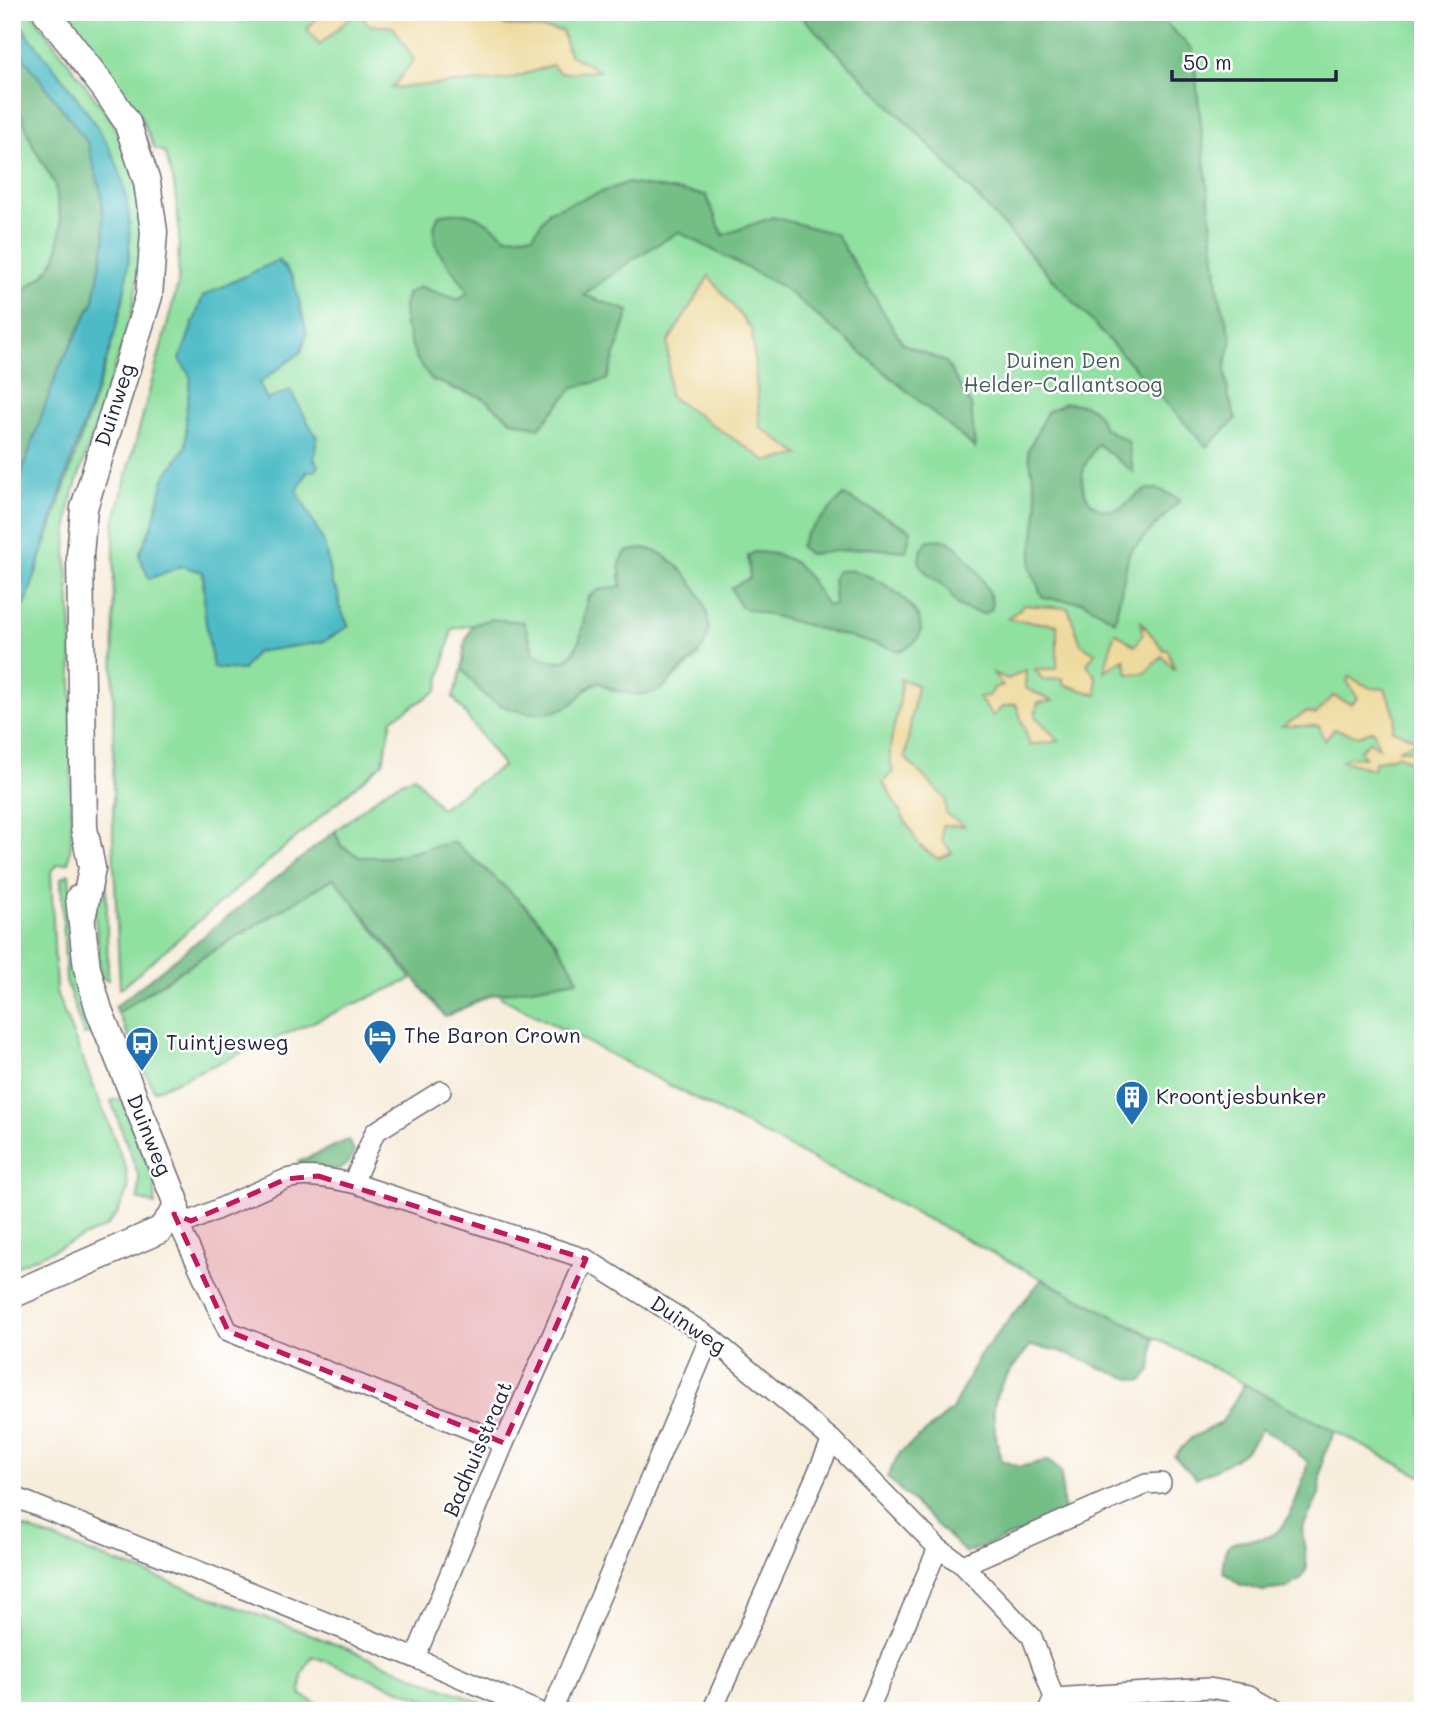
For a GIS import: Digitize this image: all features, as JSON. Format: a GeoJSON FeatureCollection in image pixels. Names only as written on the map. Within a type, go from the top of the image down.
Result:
{"type":"FeatureCollection","features":[{"type":"Feature","properties":{"kind":"street","name":"Duinweg"},"geometry":{"type":"LineString","coordinates":[[46,12],[127,122],[147,182],[154,232],[149,296],[83,508],[80,604],[83,828],[74,859],[75,879],[83,914],[87,968],[93,991],[175,1199],[174,1214],[191,1221],[300,1175],[353,1183],[586,1259],[710,1337],[832,1440],[938,1548],[963,1565],[1032,1637],[1051,1704],[1209,1688],[1250,1695],[1278,1711]]}},
{"type":"Feature","properties":{"kind":"street"},"geometry":{"type":"LineString","coordinates":[[353,1183],[375,1132],[441,1091]]}},
{"type":"Feature","properties":{"kind":"street"},"geometry":{"type":"LineString","coordinates":[[12,1295],[160,1230],[174,1214],[228,1331],[504,1443]]}},
{"type":"Feature","properties":{"kind":"street","name":"Badhuisstraat"},"geometry":{"type":"LineString","coordinates":[[415,1658],[504,1443],[586,1259]]}},
{"type":"Feature","properties":{"kind":"street"},"geometry":{"type":"LineString","coordinates":[[552,1711],[710,1337]]}},
{"type":"Feature","properties":{"kind":"street"},"geometry":{"type":"LineString","coordinates":[[712,1711],[832,1440]]}},
{"type":"Feature","properties":{"kind":"street"},"geometry":{"type":"LineString","coordinates":[[963,1565],[1146,1484],[1161,1483]]}},
{"type":"Feature","properties":{"kind":"street"},"geometry":{"type":"LineString","coordinates":[[12,1496],[415,1658],[537,1711]]}},
{"type":"Feature","properties":{"kind":"street"},"geometry":{"type":"LineString","coordinates":[[868,1711],[938,1548]]}},
{"type":"Feature","properties":{"kind":"highlighted area"},"geometry":{"type":"Polygon","coordinates":[[[318,1176],[586,1259],[504,1443],[228,1331],[174,1214],[191,1221],[286,1179],[318,1176]]]}},
{"type":"Feature","properties":{"kind":"green space"},"geometry":{"type":"Polygon","coordinates":[[[12,12],[31,12],[112,121],[130,162],[140,203],[143,246],[131,319],[70,503],[66,551],[72,630],[71,845],[68,863],[58,864],[51,872],[56,992],[126,1168],[128,1189],[117,1214],[106,1227],[12,1268],[12,617],[17,619],[27,600],[104,369],[123,302],[130,251],[109,148],[12,12]]]}},
{"type":"Feature","properties":{"kind":"green space","name":"Duinen Den Helder-Callantsoog"},"geometry":{"type":"Polygon","coordinates":[[[61,12],[1423,12],[1423,1477],[502,998],[495,989],[558,943],[524,905],[454,843],[389,857],[360,857],[341,846],[335,831],[389,788],[414,776],[440,808],[503,766],[453,697],[462,669],[486,697],[570,705],[590,685],[599,682],[613,691],[663,687],[699,656],[620,577],[622,586],[599,590],[575,650],[563,660],[545,659],[533,653],[530,638],[473,625],[452,629],[437,691],[392,719],[383,763],[120,989],[113,840],[114,523],[178,284],[179,226],[174,184],[165,152],[155,149],[140,116],[61,12]],[[420,287],[450,388],[484,398],[512,421],[459,300],[420,287]],[[301,352],[191,378],[186,413],[186,447],[164,479],[153,523],[139,555],[149,579],[181,566],[203,572],[205,616],[256,652],[287,646],[339,606],[324,543],[297,491],[314,460],[317,438],[267,400],[259,383],[301,352]]]}},
{"type":"Feature","properties":{"kind":"green space"},"geometry":{"type":"Polygon","coordinates":[[[797,12],[1155,12],[1193,50],[1219,295],[1232,340],[1225,366],[1228,395],[1236,419],[1207,447],[935,151],[797,12]]]}},
{"type":"Feature","properties":{"kind":"green space"},"geometry":{"type":"Polygon","coordinates":[[[12,42],[88,143],[101,192],[105,239],[94,301],[58,370],[12,500],[12,299],[45,274],[57,257],[61,223],[55,184],[33,146],[23,119],[12,104],[12,42]]]}},
{"type":"Feature","properties":{"kind":"green space"},"geometry":{"type":"Polygon","coordinates":[[[12,104],[23,119],[33,146],[55,184],[61,223],[57,257],[45,274],[12,299],[12,104]]]}},
{"type":"Feature","properties":{"kind":"green space"},"geometry":{"type":"Polygon","coordinates":[[[626,183],[706,195],[723,235],[773,217],[836,234],[903,344],[946,362],[971,405],[975,448],[783,287],[679,232],[635,258],[583,295],[629,311],[607,380],[574,387],[539,428],[512,421],[483,398],[432,380],[416,358],[405,325],[404,304],[408,293],[420,287],[459,300],[468,292],[437,247],[434,237],[439,215],[459,213],[475,216],[506,237],[533,235],[549,211],[626,183]]]}},
{"type":"Feature","properties":{"kind":"green space"},"geometry":{"type":"Polygon","coordinates":[[[1065,403],[1090,408],[1098,415],[1104,428],[1128,441],[1133,472],[1098,444],[1086,462],[1082,476],[1083,485],[1094,505],[1100,509],[1117,509],[1144,490],[1153,489],[1180,500],[1129,553],[1115,621],[1083,602],[1043,598],[1030,568],[1038,503],[1028,451],[1047,412],[1065,403]]]}},
{"type":"Feature","properties":{"kind":"green space"},"geometry":{"type":"Polygon","coordinates":[[[844,495],[911,530],[906,551],[865,548],[809,554],[800,547],[805,535],[844,495]]]}},
{"type":"Feature","properties":{"kind":"green space"},"geometry":{"type":"Polygon","coordinates":[[[928,540],[945,540],[969,560],[988,591],[992,609],[984,614],[961,607],[947,589],[926,573],[920,563],[920,556],[928,540]]]}},
{"type":"Feature","properties":{"kind":"green space"},"geometry":{"type":"Polygon","coordinates":[[[645,548],[657,552],[680,568],[699,593],[708,620],[708,633],[701,650],[665,686],[649,693],[632,694],[614,690],[599,682],[560,710],[527,713],[496,703],[487,697],[462,669],[465,642],[473,625],[491,619],[524,622],[533,653],[550,660],[562,661],[571,656],[581,636],[588,597],[599,590],[622,586],[619,565],[626,552],[645,548]]]}},
{"type":"Feature","properties":{"kind":"green space"},"geometry":{"type":"Polygon","coordinates":[[[754,552],[781,556],[799,566],[827,605],[835,604],[833,578],[837,571],[853,571],[881,582],[896,592],[918,616],[921,629],[916,641],[900,651],[740,607],[731,588],[750,578],[748,556],[754,552]]]}},
{"type":"Feature","properties":{"kind":"green space"},"geometry":{"type":"Polygon","coordinates":[[[335,831],[341,846],[360,857],[389,857],[454,842],[540,921],[567,959],[578,980],[491,995],[445,1017],[334,878],[197,960],[118,1013],[115,1007],[335,831]]]}},
{"type":"Feature","properties":{"kind":"green space"},"geometry":{"type":"Polygon","coordinates":[[[69,874],[75,954],[95,1032],[84,1035],[66,981],[61,878],[69,874]]]}},
{"type":"Feature","properties":{"kind":"green space"},"geometry":{"type":"Polygon","coordinates":[[[96,874],[106,874],[108,980],[101,978],[95,915],[96,874]]]}},
{"type":"Feature","properties":{"kind":"green space"},"geometry":{"type":"Polygon","coordinates":[[[334,878],[412,979],[154,1091],[118,1013],[334,878]]]}},
{"type":"Feature","properties":{"kind":"green space"},"geometry":{"type":"Polygon","coordinates":[[[121,1098],[155,1181],[155,1205],[138,1199],[139,1177],[111,1101],[121,1098]]]}},
{"type":"Feature","properties":{"kind":"green space"},"geometry":{"type":"Polygon","coordinates":[[[348,1140],[354,1151],[351,1159],[341,1168],[327,1170],[303,1167],[298,1162],[348,1140]]]}},
{"type":"Feature","properties":{"kind":"green space"},"geometry":{"type":"Polygon","coordinates":[[[1042,1279],[1154,1338],[1151,1371],[1142,1381],[1127,1378],[1060,1351],[1030,1346],[1007,1376],[996,1399],[994,1424],[1001,1460],[1020,1467],[1048,1460],[1061,1472],[1064,1516],[966,1553],[887,1477],[900,1453],[952,1410],[979,1356],[1042,1279]]]}},
{"type":"Feature","properties":{"kind":"green space"},"geometry":{"type":"Polygon","coordinates":[[[1244,1384],[1335,1431],[1323,1457],[1319,1495],[1302,1529],[1307,1567],[1302,1578],[1288,1588],[1262,1591],[1239,1584],[1224,1572],[1224,1557],[1227,1548],[1233,1543],[1261,1538],[1280,1529],[1294,1506],[1308,1462],[1280,1439],[1261,1429],[1241,1454],[1196,1478],[1174,1456],[1191,1438],[1222,1422],[1244,1384]]]}},
{"type":"Feature","properties":{"kind":"green space"},"geometry":{"type":"Polygon","coordinates":[[[12,1523],[320,1638],[501,1711],[455,1711],[312,1656],[302,1675],[301,1695],[331,1711],[12,1711],[12,1523]]]}},
{"type":"Feature","properties":{"kind":"sand"},"geometry":{"type":"Polygon","coordinates":[[[322,12],[356,12],[320,45],[307,29],[322,12]]]}},
{"type":"Feature","properties":{"kind":"sand"},"geometry":{"type":"Polygon","coordinates":[[[358,12],[471,12],[506,25],[562,31],[569,54],[599,71],[560,73],[552,65],[510,79],[392,88],[414,60],[393,27],[369,25],[358,12]]]}},
{"type":"Feature","properties":{"kind":"sand"},"geometry":{"type":"Polygon","coordinates":[[[709,276],[752,330],[760,427],[800,455],[767,461],[669,396],[668,342],[709,276]]]}},
{"type":"Feature","properties":{"kind":"sand"},"geometry":{"type":"Polygon","coordinates":[[[1024,605],[1068,608],[1081,644],[1095,653],[1087,664],[1096,677],[1097,695],[1063,684],[1063,678],[1043,680],[1035,669],[1057,669],[1057,625],[1008,619],[1024,605]]]}},
{"type":"Feature","properties":{"kind":"sand"},"geometry":{"type":"Polygon","coordinates":[[[1141,622],[1164,650],[1167,649],[1175,670],[1162,656],[1145,673],[1128,674],[1124,659],[1104,671],[1115,632],[1135,646],[1143,634],[1141,622]]]}},
{"type":"Feature","properties":{"kind":"sand"},"geometry":{"type":"Polygon","coordinates":[[[1026,670],[1025,688],[1053,701],[1038,703],[1035,716],[1059,741],[1030,745],[1016,704],[1002,707],[993,716],[978,697],[989,696],[995,687],[1003,686],[993,673],[1008,679],[1026,670]]]}},
{"type":"Feature","properties":{"kind":"sand"},"geometry":{"type":"Polygon","coordinates":[[[1349,677],[1371,688],[1385,689],[1396,717],[1392,730],[1419,740],[1398,750],[1421,750],[1423,747],[1423,764],[1415,764],[1398,755],[1375,762],[1373,769],[1342,761],[1349,757],[1365,758],[1360,750],[1370,741],[1379,748],[1373,730],[1359,736],[1334,729],[1324,741],[1319,726],[1283,726],[1306,712],[1316,714],[1333,696],[1351,704],[1358,698],[1347,681],[1349,677]]]}},
{"type":"Feature","properties":{"kind":"sand"},"geometry":{"type":"Polygon","coordinates":[[[900,679],[917,685],[905,758],[945,798],[946,814],[964,826],[942,825],[942,840],[952,853],[938,859],[919,845],[883,782],[893,772],[890,749],[901,691],[900,679]]]}},
{"type":"Feature","properties":{"kind":"water"},"geometry":{"type":"Polygon","coordinates":[[[12,15],[76,96],[109,147],[123,184],[129,221],[129,260],[113,339],[27,600],[17,620],[12,618],[12,500],[58,370],[94,301],[105,239],[101,192],[88,143],[12,42],[12,15]]]}},
{"type":"Feature","properties":{"kind":"water"},"geometry":{"type":"Polygon","coordinates":[[[278,260],[293,278],[307,333],[301,352],[259,383],[267,400],[290,390],[317,438],[314,460],[319,465],[315,471],[307,471],[297,491],[324,543],[332,584],[338,593],[339,606],[349,626],[323,642],[256,652],[243,670],[213,668],[205,616],[203,572],[181,566],[149,579],[139,555],[153,523],[164,479],[186,446],[186,413],[191,378],[180,359],[203,296],[278,260]]]}},
{"type":"Feature","properties":{"kind":"place","name":"The Baron Crown"},"geometry":{"type":"Point","coordinates":[380,1066]}},
{"type":"Feature","properties":{"kind":"place","name":"Tuintjesweg"},"geometry":{"type":"Point","coordinates":[142,1073]}},
{"type":"Feature","properties":{"kind":"place","name":"Kroontjesbunker"},"geometry":{"type":"Point","coordinates":[1132,1127]}}]}
